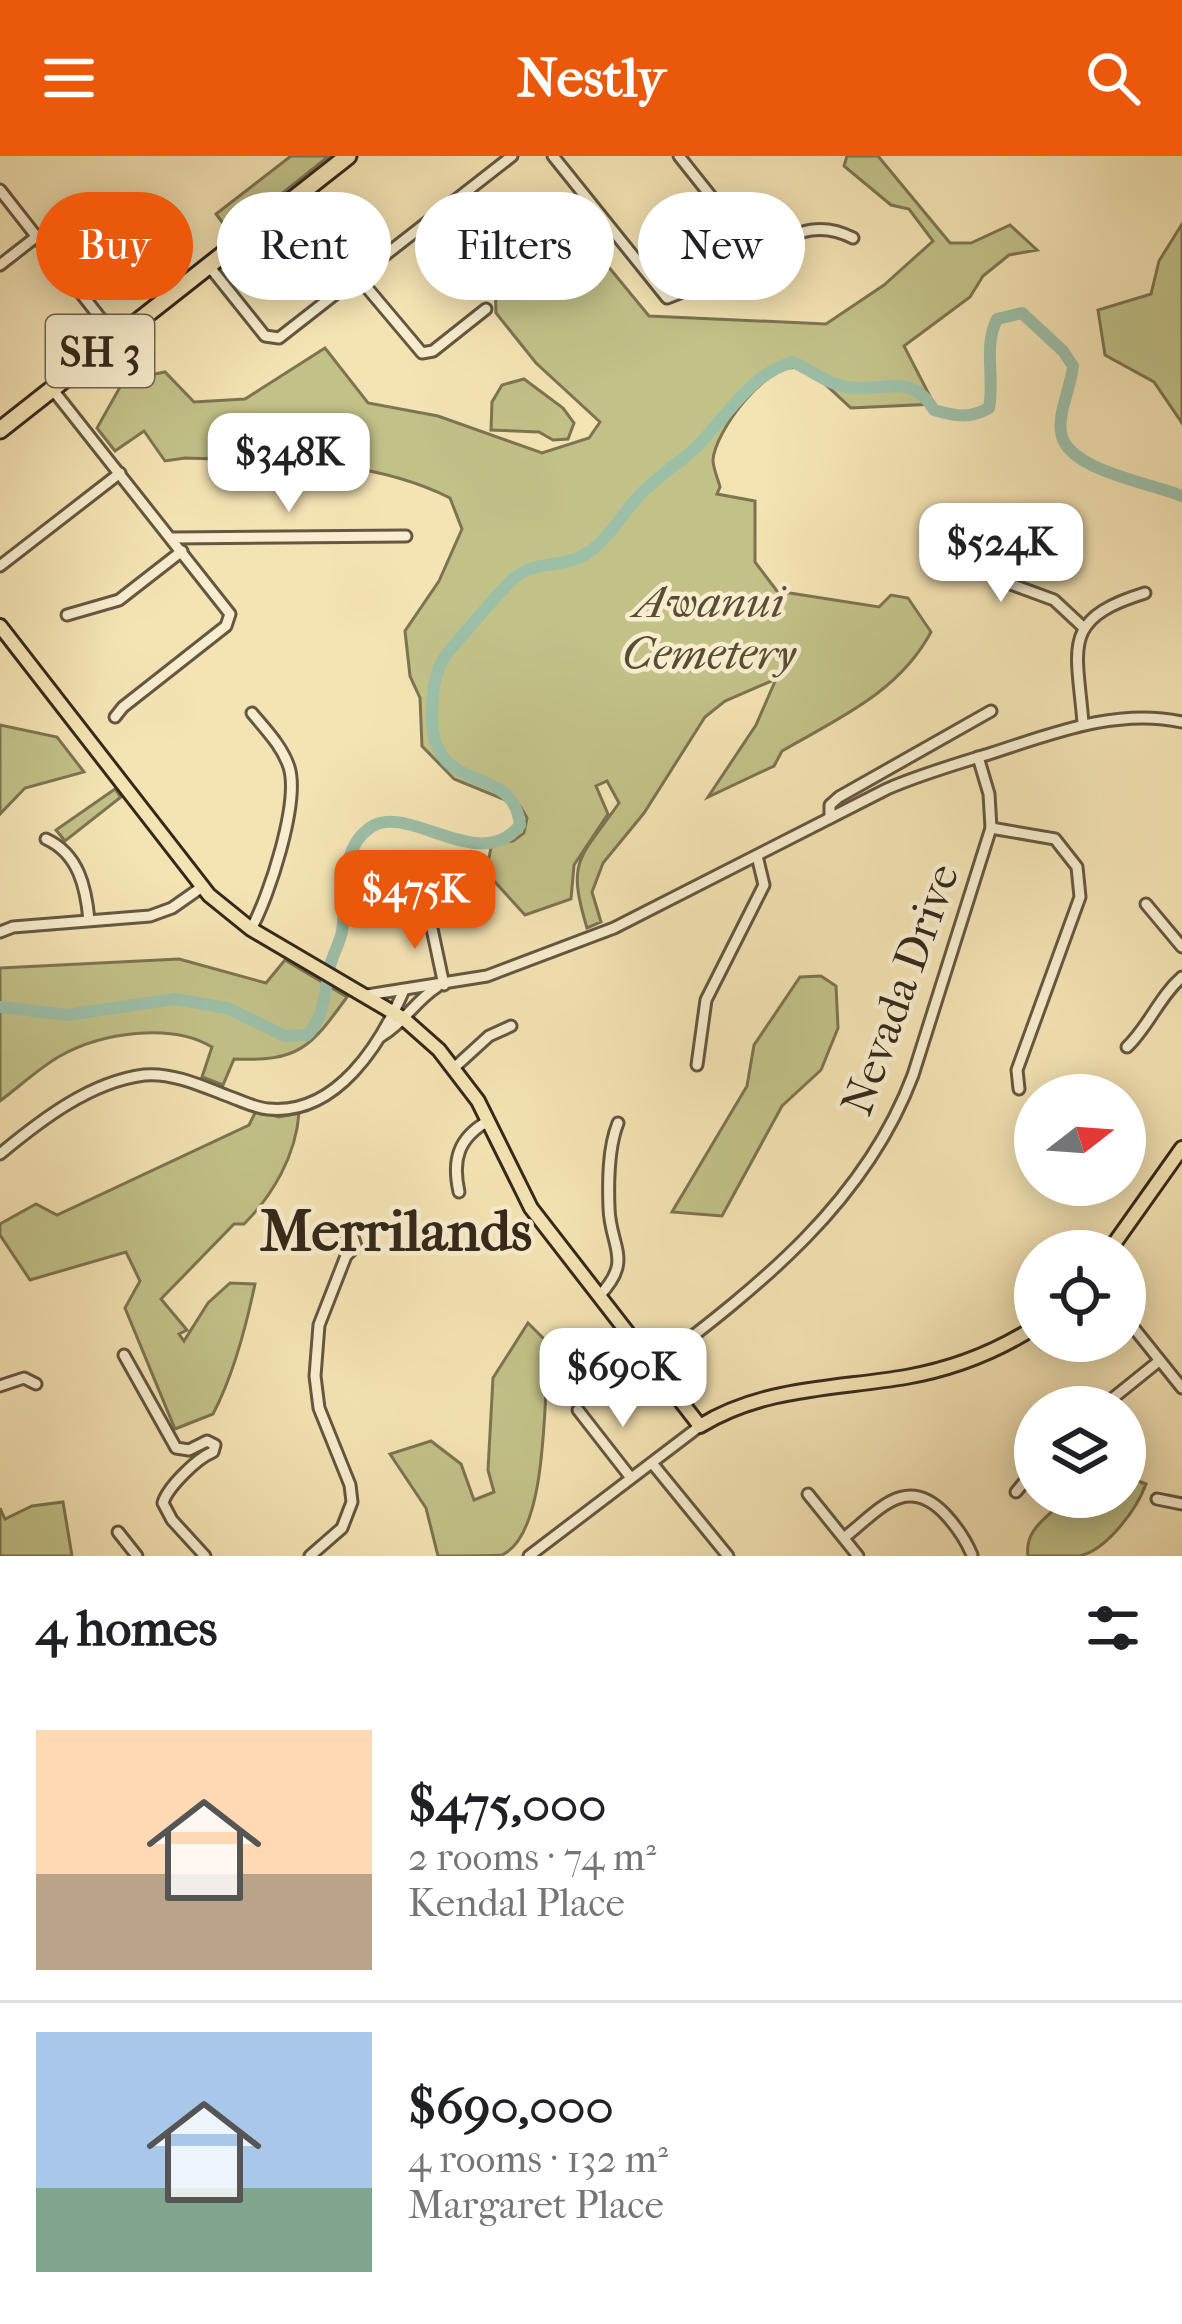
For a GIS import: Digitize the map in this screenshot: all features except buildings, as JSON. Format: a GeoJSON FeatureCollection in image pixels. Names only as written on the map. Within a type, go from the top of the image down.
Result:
{"type":"FeatureCollection","features":[{"type":"Feature","properties":{"kind":"highway","name":"SH 3"},"geometry":{"type":"LineString","coordinates":[[0,430],[348,156]]}},
{"type":"Feature","properties":{"kind":"main road"},"geometry":{"type":"LineString","coordinates":[[0,626],[202,887],[251,928],[398,1015],[455,1067],[531,1208],[700,1426],[796,1390],[905,1377],[961,1363],[1014,1339]]}},
{"type":"Feature","properties":{"kind":"main road"},"geometry":{"type":"LineString","coordinates":[[1123,1230],[1182,1148]]}},
{"type":"Feature","properties":{"kind":"street"},"geometry":{"type":"LineString","coordinates":[[391,251],[512,156]]}},
{"type":"Feature","properties":{"kind":"street"},"geometry":{"type":"LineString","coordinates":[[553,156],[638,262]]}},
{"type":"Feature","properties":{"kind":"street"},"geometry":{"type":"LineString","coordinates":[[679,156],[734,224],[775,253],[792,236],[815,229],[836,229],[853,238]]}},
{"type":"Feature","properties":{"kind":"street"},"geometry":{"type":"LineString","coordinates":[[0,190],[36,237],[0,265]]}},
{"type":"Feature","properties":{"kind":"street"},"geometry":{"type":"LineString","coordinates":[[209,266],[217,276]]}},
{"type":"Feature","properties":{"kind":"street"},"geometry":{"type":"LineString","coordinates":[[86,300],[116,338]]}},
{"type":"Feature","properties":{"kind":"street"},"geometry":{"type":"LineString","coordinates":[[236,300],[265,336],[274,340],[327,300]]}},
{"type":"Feature","properties":{"kind":"street"},"geometry":{"type":"LineString","coordinates":[[377,300],[422,353],[433,351],[486,309]]}},
{"type":"Feature","properties":{"kind":"street"},"geometry":{"type":"LineString","coordinates":[[53,390],[231,619],[115,718]]}},
{"type":"Feature","properties":{"kind":"street"},"geometry":{"type":"LineString","coordinates":[[0,566],[120,472]]}},
{"type":"Feature","properties":{"kind":"street"},"geometry":{"type":"LineString","coordinates":[[172,538],[406,536]]}},
{"type":"Feature","properties":{"kind":"street"},"geometry":{"type":"LineString","coordinates":[[946,537],[971,544],[1008,583],[1054,600],[1083,627]]}},
{"type":"Feature","properties":{"kind":"street"},"geometry":{"type":"LineString","coordinates":[[68,615],[119,600],[182,551]]}},
{"type":"Feature","properties":{"kind":"street"},"geometry":{"type":"LineString","coordinates":[[1083,724],[1078,656],[1083,627],[1100,610],[1145,593]]}},
{"type":"Feature","properties":{"kind":"street"},"geometry":{"type":"LineString","coordinates":[[830,818],[830,805],[839,797],[991,711]]}},
{"type":"Feature","properties":{"kind":"street"},"geometry":{"type":"LineString","coordinates":[[251,928],[269,895],[292,784],[279,746],[252,713]]}},
{"type":"Feature","properties":{"kind":"street"},"geometry":{"type":"LineString","coordinates":[[363,996],[441,986],[507,970],[614,928],[906,781],[1083,724],[1153,718],[1182,722]]}},
{"type":"Feature","properties":{"kind":"street","name":"Nevada Drive"},"geometry":{"type":"LineString","coordinates":[[654,1366],[808,1240],[867,1166],[913,1075],[991,828],[989,794],[978,757]]}},
{"type":"Feature","properties":{"kind":"street"},"geometry":{"type":"LineString","coordinates":[[991,828],[1055,839],[1081,877],[1080,897],[1017,1074]]}},
{"type":"Feature","properties":{"kind":"street"},"geometry":{"type":"LineString","coordinates":[[46,839],[58,844],[79,871],[89,920]]}},
{"type":"Feature","properties":{"kind":"street"},"geometry":{"type":"LineString","coordinates":[[697,1065],[706,1000],[764,885],[757,856]]}},
{"type":"Feature","properties":{"kind":"street"},"geometry":{"type":"LineString","coordinates":[[0,932],[159,914],[202,887]]}},
{"type":"Feature","properties":{"kind":"street"},"geometry":{"type":"LineString","coordinates":[[413,901],[431,924],[441,986]]}},
{"type":"Feature","properties":{"kind":"street"},"geometry":{"type":"LineString","coordinates":[[1146,904],[1182,947]]}},
{"type":"Feature","properties":{"kind":"street"},"geometry":{"type":"LineString","coordinates":[[1127,1047],[1182,977]]}},
{"type":"Feature","properties":{"kind":"street"},"geometry":{"type":"LineString","coordinates":[[0,1154],[80,1097],[146,1075],[174,1078],[266,1109],[292,1108],[319,1098],[345,1081],[398,1015],[441,986]]}},
{"type":"Feature","properties":{"kind":"street"},"geometry":{"type":"LineString","coordinates":[[398,1015],[404,990]]}},
{"type":"Feature","properties":{"kind":"street"},"geometry":{"type":"LineString","coordinates":[[455,1067],[489,1036],[511,1026]]}},
{"type":"Feature","properties":{"kind":"street"},"geometry":{"type":"LineString","coordinates":[[459,1192],[455,1167],[460,1147],[488,1121]]}},
{"type":"Feature","properties":{"kind":"street"},"geometry":{"type":"LineString","coordinates":[[599,1296],[614,1278],[619,1260],[609,1207],[612,1138],[618,1124]]}},
{"type":"Feature","properties":{"kind":"street"},"geometry":{"type":"LineString","coordinates":[[310,1556],[342,1528],[352,1502],[350,1485],[324,1426],[315,1376],[319,1325],[346,1256]]}},
{"type":"Feature","properties":{"kind":"street"},"geometry":{"type":"LineString","coordinates":[[1146,1344],[1182,1388]]}},
{"type":"Feature","properties":{"kind":"street"},"geometry":{"type":"LineString","coordinates":[[124,1355],[176,1448],[189,1450],[207,1441],[215,1445],[213,1452],[200,1458],[168,1491],[164,1503],[172,1520],[205,1556]]}},
{"type":"Feature","properties":{"kind":"street"},"geometry":{"type":"LineString","coordinates":[[1128,1386],[1159,1361]]}},
{"type":"Feature","properties":{"kind":"street"},"geometry":{"type":"LineString","coordinates":[[0,1386],[24,1378],[36,1384]]}},
{"type":"Feature","properties":{"kind":"street"},"geometry":{"type":"LineString","coordinates":[[578,1410],[632,1478]]}},
{"type":"Feature","properties":{"kind":"street"},"geometry":{"type":"LineString","coordinates":[[530,1556],[700,1426]]}},
{"type":"Feature","properties":{"kind":"street"},"geometry":{"type":"LineString","coordinates":[[652,1462],[728,1556]]}},
{"type":"Feature","properties":{"kind":"street"},"geometry":{"type":"LineString","coordinates":[[808,1494],[858,1556]]}},
{"type":"Feature","properties":{"kind":"street"},"geometry":{"type":"LineString","coordinates":[[845,1537],[896,1498],[919,1496],[935,1504],[964,1536],[972,1555]]}},
{"type":"Feature","properties":{"kind":"street"},"geometry":{"type":"LineString","coordinates":[[1157,1499],[1182,1504]]}},
{"type":"Feature","properties":{"kind":"street"},"geometry":{"type":"LineString","coordinates":[[118,1532],[136,1556]]}},
{"type":"Feature","properties":{"kind":"green space"},"geometry":{"type":"Polygon","coordinates":[[[291,156],[329,156],[284,192],[244,192],[291,156]]]}},
{"type":"Feature","properties":{"kind":"green space","name":"Awanui Cemetery"},"geometry":{"type":"Polygon","coordinates":[[[847,156],[878,156],[950,243],[971,243],[1010,225],[1037,250],[1009,255],[983,276],[970,297],[904,346],[934,404],[851,408],[805,370],[786,369],[772,376],[745,401],[716,447],[717,494],[755,501],[755,562],[777,591],[879,607],[891,595],[908,598],[931,632],[902,671],[866,702],[782,751],[774,766],[708,797],[756,725],[776,679],[725,701],[705,717],[644,813],[603,863],[592,892],[601,922],[587,928],[578,887],[580,861],[619,803],[607,781],[596,786],[608,814],[574,865],[571,899],[525,915],[486,872],[492,843],[513,841],[524,833],[527,818],[520,806],[454,779],[422,746],[420,698],[410,676],[405,631],[439,581],[462,529],[450,498],[354,468],[287,461],[165,461],[144,431],[115,451],[97,428],[124,380],[165,372],[194,402],[245,399],[325,348],[368,403],[438,416],[542,453],[589,438],[600,422],[536,363],[496,313],[496,300],[614,300],[614,273],[649,316],[826,324],[884,285],[933,241],[909,209],[891,205],[844,166],[847,156]]]}},
{"type":"Feature","properties":{"kind":"green space"},"geometry":{"type":"Polygon","coordinates":[[[1182,224],[1182,423],[1154,382],[1105,355],[1098,310],[1151,294],[1159,261],[1182,224]]]}},
{"type":"Feature","properties":{"kind":"green space"},"geometry":{"type":"Polygon","coordinates":[[[524,379],[563,408],[574,423],[568,439],[491,430],[492,402],[502,385],[524,379]]]}},
{"type":"Feature","properties":{"kind":"green space"},"geometry":{"type":"Polygon","coordinates":[[[0,725],[57,737],[84,772],[25,788],[0,814],[0,725]]]}},
{"type":"Feature","properties":{"kind":"green space"},"geometry":{"type":"Polygon","coordinates":[[[115,789],[121,797],[65,841],[56,830],[115,789]]]}},
{"type":"Feature","properties":{"kind":"green space"},"geometry":{"type":"Polygon","coordinates":[[[179,959],[266,983],[285,960],[347,997],[301,1048],[274,1058],[234,1059],[223,1085],[202,1077],[212,1047],[177,1035],[136,1034],[95,1041],[60,1056],[0,1101],[0,968],[179,959]]]}},
{"type":"Feature","properties":{"kind":"green space"},"geometry":{"type":"Polygon","coordinates":[[[821,976],[836,986],[838,1028],[821,1070],[782,1106],[722,1216],[672,1212],[747,1086],[754,1045],[800,977],[821,976]]]}},
{"type":"Feature","properties":{"kind":"green space"},"geometry":{"type":"Polygon","coordinates":[[[256,1111],[279,1117],[299,1113],[281,1173],[244,1224],[234,1224],[161,1299],[187,1330],[179,1334],[184,1341],[208,1303],[230,1283],[255,1284],[238,1351],[213,1414],[175,1429],[125,1308],[140,1281],[126,1252],[30,1280],[0,1235],[0,1224],[36,1204],[57,1215],[249,1125],[256,1111]]]}},
{"type":"Feature","properties":{"kind":"green space"},"geometry":{"type":"Polygon","coordinates":[[[528,1323],[549,1344],[541,1459],[529,1519],[518,1542],[502,1555],[438,1556],[426,1508],[390,1454],[431,1441],[461,1464],[474,1500],[494,1492],[488,1470],[493,1378],[528,1323]]]}},
{"type":"Feature","properties":{"kind":"green space"},"geometry":{"type":"Polygon","coordinates":[[[63,1502],[72,1556],[0,1556],[0,1508],[5,1519],[32,1506],[63,1502]]]}},
{"type":"Feature","properties":{"kind":"green space"},"geometry":{"type":"Polygon","coordinates":[[[1045,1518],[1126,1518],[1110,1538],[1079,1556],[1028,1556],[1030,1538],[1045,1518]]]}},
{"type":"Feature","properties":{"kind":"waterway"},"geometry":{"type":"LineString","coordinates":[[0,1007],[67,1015],[175,999],[227,1008],[285,1036],[307,1035],[323,1003],[342,931],[348,861],[360,837],[386,822],[485,843],[504,839],[520,825],[514,805],[503,792],[458,770],[435,741],[433,694],[442,661],[513,579],[531,569],[570,561],[596,547],[644,491],[692,451],[750,388],[777,368],[793,362],[840,385],[906,387],[934,410],[975,414],[989,408],[991,340],[997,319],[1022,313],[1073,366],[1061,424],[1066,445],[1093,466],[1182,496]]}},
{"type":"Feature","properties":{"kind":"district","name":"Merrilands"},"geometry":{"type":"Point","coordinates":[396,1230]}}]}
